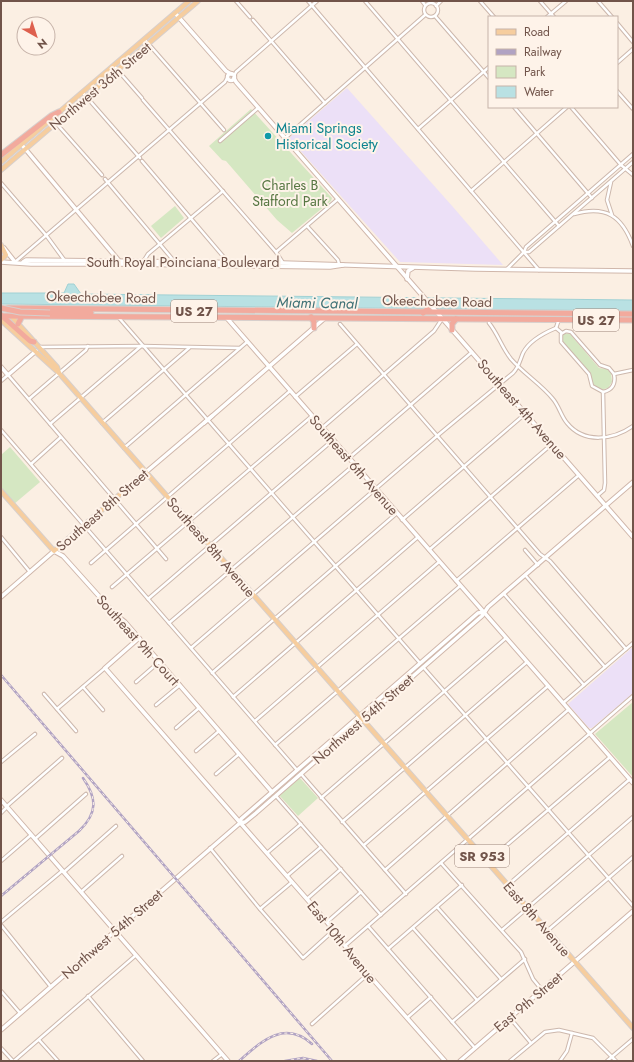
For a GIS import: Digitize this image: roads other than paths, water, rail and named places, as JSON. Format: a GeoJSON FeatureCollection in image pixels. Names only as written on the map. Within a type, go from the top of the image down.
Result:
{"type":"FeatureCollection","features":[{"type":"Feature","properties":{"kind":"highway"},"geometry":{"type":"LineString","coordinates":[[1,155],[51,116],[60,112]]}},
{"type":"Feature","properties":{"kind":"highway"},"geometry":{"type":"LineString","coordinates":[[425,311],[428,302]]}},
{"type":"Feature","properties":{"kind":"highway"},"geometry":{"type":"LineString","coordinates":[[2,307],[20,312],[116,313],[173,316]]}},
{"type":"Feature","properties":{"kind":"highway","name":"Okeechobee Road"},"geometry":{"type":"LineString","coordinates":[[2,307],[338,312],[436,311],[633,314]]}},
{"type":"Feature","properties":{"kind":"highway","name":"SR 953"},"geometry":{"type":"LineString","coordinates":[[2,307],[11,316]]}},
{"type":"Feature","properties":{"kind":"highway"},"geometry":{"type":"LineString","coordinates":[[326,317],[338,312]]}},
{"type":"Feature","properties":{"kind":"highway"},"geometry":{"type":"LineString","coordinates":[[559,319],[570,314]]}},
{"type":"Feature","properties":{"kind":"highway"},"geometry":{"type":"LineString","coordinates":[[18,324],[22,316]]}},
{"type":"Feature","properties":{"kind":"highway","name":"Okeechobee Road"},"geometry":{"type":"LineString","coordinates":[[1,317],[173,316],[633,320]]}},
{"type":"Feature","properties":{"kind":"highway"},"geometry":{"type":"LineString","coordinates":[[1,317],[30,341],[34,342]]}},
{"type":"Feature","properties":{"kind":"highway"},"geometry":{"type":"LineString","coordinates":[[311,317],[314,322],[314,328]]}},
{"type":"Feature","properties":{"kind":"highway"},"geometry":{"type":"LineString","coordinates":[[452,330],[452,324],[456,319]]}},
{"type":"Feature","properties":{"kind":"main road","name":"Northwest 36th Street"},"geometry":{"type":"LineString","coordinates":[[1,162],[189,1]]}},
{"type":"Feature","properties":{"kind":"main road","name":"Northwest 36th Street"},"geometry":{"type":"LineString","coordinates":[[1,170],[198,1]]}},
{"type":"Feature","properties":{"kind":"main road"},"geometry":{"type":"LineString","coordinates":[[56,123],[57,116],[60,112]]}},
{"type":"Feature","properties":{"kind":"main road"},"geometry":{"type":"LineString","coordinates":[[1,261],[6,255],[2,247]]}},
{"type":"Feature","properties":{"kind":"main road","name":"SR 953"},"geometry":{"type":"LineString","coordinates":[[11,316],[34,342],[38,349]]}},
{"type":"Feature","properties":{"kind":"main road","name":"SR 953"},"geometry":{"type":"LineString","coordinates":[[1,317],[38,349],[56,367],[59,373]]}},
{"type":"Feature","properties":{"kind":"main road","name":"Southeast 8th Avenue"},"geometry":{"type":"LineString","coordinates":[[59,373],[361,718]]}},
{"type":"Feature","properties":{"kind":"main road","name":"Southeast 8th Street"},"geometry":{"type":"LineString","coordinates":[[54,551],[146,472]]}},
{"type":"Feature","properties":{"kind":"main road","name":"Southeast 9th Court"},"geometry":{"type":"LineString","coordinates":[[1,491],[54,551]]}},
{"type":"Feature","properties":{"kind":"main road","name":"East 8th Avenue"},"geometry":{"type":"LineString","coordinates":[[361,718],[633,1028]]}},
{"type":"Feature","properties":{"kind":"street"},"geometry":{"type":"LineString","coordinates":[[236,1],[250,17]]}},
{"type":"Feature","properties":{"kind":"street"},"geometry":{"type":"LineString","coordinates":[[308,1],[539,270]]}},
{"type":"Feature","properties":{"kind":"street"},"geometry":{"type":"LineString","coordinates":[[2,247],[15,262],[106,181],[140,159],[170,130],[317,1]]}},
{"type":"Feature","properties":{"kind":"street"},"geometry":{"type":"LineString","coordinates":[[365,1],[559,226]]}},
{"type":"Feature","properties":{"kind":"street"},"geometry":{"type":"LineString","coordinates":[[422,1],[425,5]]}},
{"type":"Feature","properties":{"kind":"street"},"geometry":{"type":"LineString","coordinates":[[436,6],[441,1]]}},
{"type":"Feature","properties":{"kind":"street"},"geometry":{"type":"LineString","coordinates":[[480,1],[493,16]]}},
{"type":"Feature","properties":{"kind":"street"},"geometry":{"type":"LineString","coordinates":[[540,1],[551,14]]}},
{"type":"Feature","properties":{"kind":"street"},"geometry":{"type":"LineString","coordinates":[[548,16],[566,1]]}},
{"type":"Feature","properties":{"kind":"street"},"geometry":{"type":"LineString","coordinates":[[598,1],[611,16]]}},
{"type":"Feature","properties":{"kind":"street"},"geometry":{"type":"LineString","coordinates":[[425,5],[431,3],[436,6],[438,12],[435,16]]}},
{"type":"Feature","properties":{"kind":"street"},"geometry":{"type":"LineString","coordinates":[[425,5],[423,9],[425,15]]}},
{"type":"Feature","properties":{"kind":"street","name":"Southeast 4th Avenue"},"geometry":{"type":"LineString","coordinates":[[175,13],[633,536]]}},
{"type":"Feature","properties":{"kind":"street"},"geometry":{"type":"LineString","coordinates":[[285,138],[425,15]]}},
{"type":"Feature","properties":{"kind":"street"},"geometry":{"type":"LineString","coordinates":[[425,15],[430,17],[435,16]]}},
{"type":"Feature","properties":{"kind":"street"},"geometry":{"type":"LineString","coordinates":[[435,16],[488,77]]}},
{"type":"Feature","properties":{"kind":"street"},"geometry":{"type":"LineString","coordinates":[[253,20],[324,103]]}},
{"type":"Feature","properties":{"kind":"street"},"geometry":{"type":"LineString","coordinates":[[618,24],[633,42]]}},
{"type":"Feature","properties":{"kind":"street"},"geometry":{"type":"LineString","coordinates":[[145,40],[224,130]]}},
{"type":"Feature","properties":{"kind":"street"},"geometry":{"type":"LineString","coordinates":[[618,62],[633,49]]}},
{"type":"Feature","properties":{"kind":"street"},"geometry":{"type":"LineString","coordinates":[[114,66],[276,252],[283,264]]}},
{"type":"Feature","properties":{"kind":"street"},"geometry":{"type":"LineString","coordinates":[[418,129],[488,68]]}},
{"type":"Feature","properties":{"kind":"street"},"geometry":{"type":"LineString","coordinates":[[83,92],[228,262]]}},
{"type":"Feature","properties":{"kind":"street"},"geometry":{"type":"LineString","coordinates":[[618,92],[633,109]]}},
{"type":"Feature","properties":{"kind":"street"},"geometry":{"type":"LineString","coordinates":[[220,141],[258,108]]}},
{"type":"Feature","properties":{"kind":"street"},"geometry":{"type":"LineString","coordinates":[[515,108],[592,198]]}},
{"type":"Feature","properties":{"kind":"street"},"geometry":{"type":"LineString","coordinates":[[471,191],[567,108]]}},
{"type":"Feature","properties":{"kind":"street"},"geometry":{"type":"LineString","coordinates":[[572,108],[621,165],[633,175]]}},
{"type":"Feature","properties":{"kind":"street"},"geometry":{"type":"LineString","coordinates":[[56,123],[102,175]]}},
{"type":"Feature","properties":{"kind":"street"},"geometry":{"type":"LineString","coordinates":[[22,145],[121,263]]}},
{"type":"Feature","properties":{"kind":"street"},"geometry":{"type":"LineString","coordinates":[[506,269],[524,252],[526,248],[633,154]]}},
{"type":"Feature","properties":{"kind":"street"},"geometry":{"type":"LineString","coordinates":[[524,252],[529,252],[633,162]]}},
{"type":"Feature","properties":{"kind":"street"},"geometry":{"type":"LineString","coordinates":[[612,180],[607,200],[612,215],[624,226],[633,246]]}},
{"type":"Feature","properties":{"kind":"street"},"geometry":{"type":"LineString","coordinates":[[106,181],[175,262]]}},
{"type":"Feature","properties":{"kind":"street"},"geometry":{"type":"LineString","coordinates":[[1,183],[46,235],[65,261]]}},
{"type":"Feature","properties":{"kind":"street"},"geometry":{"type":"LineString","coordinates":[[143,262],[148,254],[223,191]]}},
{"type":"Feature","properties":{"kind":"street"},"geometry":{"type":"LineString","coordinates":[[276,252],[338,199]]}},
{"type":"Feature","properties":{"kind":"street"},"geometry":{"type":"LineString","coordinates":[[572,215],[595,211],[612,215]]}},
{"type":"Feature","properties":{"kind":"street"},"geometry":{"type":"LineString","coordinates":[[307,226],[341,265]]}},
{"type":"Feature","properties":{"kind":"street","name":"South Royal Poinciana Boulevard"},"geometry":{"type":"LineString","coordinates":[[23,262],[26,260],[121,263],[228,262],[283,264]]}},
{"type":"Feature","properties":{"kind":"street","name":"South Royal Poinciana Boulevard"},"geometry":{"type":"LineString","coordinates":[[1,261],[31,264],[283,264],[633,271]]}},
{"type":"Feature","properties":{"kind":"street"},"geometry":{"type":"LineString","coordinates":[[388,266],[403,274]]}},
{"type":"Feature","properties":{"kind":"street"},"geometry":{"type":"LineString","coordinates":[[408,280],[408,271],[414,267]]}},
{"type":"Feature","properties":{"kind":"street"},"geometry":{"type":"LineString","coordinates":[[118,317],[420,663]]}},
{"type":"Feature","properties":{"kind":"street","name":"Southeast 6th Avenue"},"geometry":{"type":"LineString","coordinates":[[225,317],[633,783]]}},
{"type":"Feature","properties":{"kind":"street"},"geometry":{"type":"LineString","coordinates":[[208,419],[326,317]]}},
{"type":"Feature","properties":{"kind":"street"},"geometry":{"type":"LineString","coordinates":[[322,428],[434,330],[443,319]]}},
{"type":"Feature","properties":{"kind":"street"},"geometry":{"type":"LineString","coordinates":[[191,648],[437,436],[500,384],[518,366],[527,348],[541,336],[556,328],[559,319]]}},
{"type":"Feature","properties":{"kind":"street"},"geometry":{"type":"LineString","coordinates":[[489,323],[495,330],[505,350],[518,366],[553,399],[564,418],[572,428],[588,437],[604,438],[623,432],[633,426]]}},
{"type":"Feature","properties":{"kind":"street"},"geometry":{"type":"LineString","coordinates":[[340,324],[517,528],[546,558],[626,649]]}},
{"type":"Feature","properties":{"kind":"street"},"geometry":{"type":"LineString","coordinates":[[556,328],[562,333]]}},
{"type":"Feature","properties":{"kind":"street"},"geometry":{"type":"LineString","coordinates":[[562,333],[566,331],[572,333],[600,365],[608,368],[614,374],[615,381],[613,386],[603,392]]}},
{"type":"Feature","properties":{"kind":"street"},"geometry":{"type":"LineString","coordinates":[[562,333],[560,338],[562,343],[589,374],[593,387],[603,392]]}},
{"type":"Feature","properties":{"kind":"street"},"geometry":{"type":"LineString","coordinates":[[124,448],[247,342]]}},
{"type":"Feature","properties":{"kind":"street"},"geometry":{"type":"LineString","coordinates":[[295,397],[357,344]]}},
{"type":"Feature","properties":{"kind":"street"},"geometry":{"type":"LineString","coordinates":[[29,400],[86,350],[88,346]]}},
{"type":"Feature","properties":{"kind":"street"},"geometry":{"type":"LineString","coordinates":[[1,381],[38,349],[88,346],[240,348]]}},
{"type":"Feature","properties":{"kind":"street"},"geometry":{"type":"LineString","coordinates":[[50,424],[142,346]]}},
{"type":"Feature","properties":{"kind":"street"},"geometry":{"type":"LineString","coordinates":[[102,423],[190,347]]}},
{"type":"Feature","properties":{"kind":"street"},"geometry":{"type":"LineString","coordinates":[[349,458],[472,352]]}},
{"type":"Feature","properties":{"kind":"street"},"geometry":{"type":"LineString","coordinates":[[1,367],[166,559]]}},
{"type":"Feature","properties":{"kind":"street"},"geometry":{"type":"LineString","coordinates":[[614,374],[633,370]]}},
{"type":"Feature","properties":{"kind":"street"},"geometry":{"type":"LineString","coordinates":[[91,563],[228,443],[290,391]]}},
{"type":"Feature","properties":{"kind":"street"},"geometry":{"type":"LineString","coordinates":[[598,496],[604,490],[605,485],[603,392]]}},
{"type":"Feature","properties":{"kind":"street"},"geometry":{"type":"LineString","coordinates":[[402,520],[526,413]]}},
{"type":"Feature","properties":{"kind":"street"},"geometry":{"type":"LineString","coordinates":[[112,586],[312,416]]}},
{"type":"Feature","properties":{"kind":"street","name":"Southeast 8th Street"},"geometry":{"type":"LineString","coordinates":[[146,472],[208,419]]}},
{"type":"Feature","properties":{"kind":"street"},"geometry":{"type":"LineString","coordinates":[[1,430],[297,770],[296,774],[279,788],[277,794],[300,824],[381,915]]}},
{"type":"Feature","properties":{"kind":"street"},"geometry":{"type":"LineString","coordinates":[[31,464],[61,437]]}},
{"type":"Feature","properties":{"kind":"street"},"geometry":{"type":"LineString","coordinates":[[148,599],[333,440]]}},
{"type":"Feature","properties":{"kind":"street"},"geometry":{"type":"LineString","coordinates":[[429,550],[552,444]]}},
{"type":"Feature","properties":{"kind":"street"},"geometry":{"type":"LineString","coordinates":[[169,623],[354,465]]}},
{"type":"Feature","properties":{"kind":"street"},"geometry":{"type":"LineString","coordinates":[[456,581],[579,474]]}},
{"type":"Feature","properties":{"kind":"street","name":"Northwest 54th Street"},"geometry":{"type":"LineString","coordinates":[[1,1030],[115,932],[314,755],[423,667],[482,616],[484,612],[504,594],[633,482]]}},
{"type":"Feature","properties":{"kind":"street"},"geometry":{"type":"LineString","coordinates":[[212,673],[397,513]]}},
{"type":"Feature","properties":{"kind":"street"},"geometry":{"type":"LineString","coordinates":[[1,537],[30,572]]}},
{"type":"Feature","properties":{"kind":"street"},"geometry":{"type":"LineString","coordinates":[[234,697],[418,537]]}},
{"type":"Feature","properties":{"kind":"street"},"geometry":{"type":"LineString","coordinates":[[525,550],[538,565]]}},
{"type":"Feature","properties":{"kind":"street","name":"Southeast 8th Street"},"geometry":{"type":"LineString","coordinates":[[1,597],[54,551]]}},
{"type":"Feature","properties":{"kind":"street","name":"Southeast 9th Court"},"geometry":{"type":"LineString","coordinates":[[54,551],[63,556],[115,614],[125,622],[272,792]]}},
{"type":"Feature","properties":{"kind":"street"},"geometry":{"type":"LineString","coordinates":[[255,722],[439,562]]}},
{"type":"Feature","properties":{"kind":"street"},"geometry":{"type":"LineString","coordinates":[[525,576],[605,667]]}},
{"type":"Feature","properties":{"kind":"street"},"geometry":{"type":"LineString","coordinates":[[275,745],[460,586]]}},
{"type":"Feature","properties":{"kind":"street"},"geometry":{"type":"LineString","coordinates":[[504,594],[584,685]]}},
{"type":"Feature","properties":{"kind":"street","name":"Northwest 54th Street"},"geometry":{"type":"LineString","coordinates":[[240,822],[245,822],[300,774],[420,663],[478,613],[484,612]]}},
{"type":"Feature","properties":{"kind":"street"},"geometry":{"type":"LineString","coordinates":[[57,710],[139,638]]}},
{"type":"Feature","properties":{"kind":"street"},"geometry":{"type":"LineString","coordinates":[[321,798],[506,638]]}},
{"type":"Feature","properties":{"kind":"street"},"geometry":{"type":"LineString","coordinates":[[445,642],[427,660],[423,667],[633,906]]}},
{"type":"Feature","properties":{"kind":"street"},"geometry":{"type":"LineString","coordinates":[[563,704],[633,643]]}},
{"type":"Feature","properties":{"kind":"street"},"geometry":{"type":"LineString","coordinates":[[136,682],[159,662]]}},
{"type":"Feature","properties":{"kind":"street"},"geometry":{"type":"LineString","coordinates":[[342,822],[527,662]]}},
{"type":"Feature","properties":{"kind":"street","name":"East 10th Avenue"},"geometry":{"type":"LineString","coordinates":[[105,668],[334,930],[368,974],[444,1061]]}},
{"type":"Feature","properties":{"kind":"street"},"geometry":{"type":"LineString","coordinates":[[156,705],[180,685]]}},
{"type":"Feature","properties":{"kind":"street"},"geometry":{"type":"LineString","coordinates":[[364,845],[548,686]]}},
{"type":"Feature","properties":{"kind":"street"},"geometry":{"type":"LineString","coordinates":[[83,687],[103,710]]}},
{"type":"Feature","properties":{"kind":"street"},"geometry":{"type":"LineString","coordinates":[[44,694],[76,731]]}},
{"type":"Feature","properties":{"kind":"street"},"geometry":{"type":"LineString","coordinates":[[346,945],[633,696]]}},
{"type":"Feature","properties":{"kind":"street"},"geometry":{"type":"LineString","coordinates":[[176,728],[199,708]]}},
{"type":"Feature","properties":{"kind":"street"},"geometry":{"type":"LineString","coordinates":[[385,870],[568,710]]}},
{"type":"Feature","properties":{"kind":"street"},"geometry":{"type":"LineString","coordinates":[[196,751],[220,731]]}},
{"type":"Feature","properties":{"kind":"street"},"geometry":{"type":"LineString","coordinates":[[1,762],[35,734]]}},
{"type":"Feature","properties":{"kind":"street"},"geometry":{"type":"LineString","coordinates":[[216,774],[239,754]]}},
{"type":"Feature","properties":{"kind":"street"},"geometry":{"type":"LineString","coordinates":[[314,755],[313,759],[303,768],[300,774],[406,894]]}},
{"type":"Feature","properties":{"kind":"street"},"geometry":{"type":"LineString","coordinates":[[487,862],[610,757]]}},
{"type":"Feature","properties":{"kind":"street"},"geometry":{"type":"LineString","coordinates":[[1,813],[62,758]]}},
{"type":"Feature","properties":{"kind":"street"},"geometry":{"type":"LineString","coordinates":[[507,885],[630,780]]}},
{"type":"Feature","properties":{"kind":"street"},"geometry":{"type":"LineString","coordinates":[[35,840],[86,794]]}},
{"type":"Feature","properties":{"kind":"street"},"geometry":{"type":"LineString","coordinates":[[1,800],[135,956],[228,1061]]}},
{"type":"Feature","properties":{"kind":"street"},"geometry":{"type":"LineString","coordinates":[[502,930],[633,817]]}},
{"type":"Feature","properties":{"kind":"street"},"geometry":{"type":"LineString","coordinates":[[267,853],[300,824]]}},
{"type":"Feature","properties":{"kind":"street"},"geometry":{"type":"LineString","coordinates":[[1,922],[63,872],[116,826]]}},
{"type":"Feature","properties":{"kind":"street"},"geometry":{"type":"LineString","coordinates":[[1,861],[31,835]]}},
{"type":"Feature","properties":{"kind":"street"},"geometry":{"type":"LineString","coordinates":[[287,876],[321,847]]}},
{"type":"Feature","properties":{"kind":"street"},"geometry":{"type":"LineString","coordinates":[[210,848],[260,909],[303,958],[334,930]]}},
{"type":"Feature","properties":{"kind":"street"},"geometry":{"type":"LineString","coordinates":[[81,893],[122,856]]}},
{"type":"Feature","properties":{"kind":"street"},"geometry":{"type":"LineString","coordinates":[[547,931],[633,857]]}},
{"type":"Feature","properties":{"kind":"street"},"geometry":{"type":"LineString","coordinates":[[441,863],[521,952],[533,979],[542,990]]}},
{"type":"Feature","properties":{"kind":"street"},"geometry":{"type":"LineString","coordinates":[[307,899],[341,869]]}},
{"type":"Feature","properties":{"kind":"street"},"geometry":{"type":"LineString","coordinates":[[260,909],[292,882]]}},
{"type":"Feature","properties":{"kind":"street"},"geometry":{"type":"LineString","coordinates":[[388,949],[462,885]]}},
{"type":"Feature","properties":{"kind":"street"},"geometry":{"type":"LineString","coordinates":[[327,922],[361,892]]}},
{"type":"Feature","properties":{"kind":"street"},"geometry":{"type":"LineString","coordinates":[[437,907],[501,979]]}},
{"type":"Feature","properties":{"kind":"street","name":"East 9th Street"},"geometry":{"type":"LineString","coordinates":[[460,1061],[633,912]]}},
{"type":"Feature","properties":{"kind":"street"},"geometry":{"type":"LineString","coordinates":[[1,925],[51,987]]}},
{"type":"Feature","properties":{"kind":"street"},"geometry":{"type":"LineString","coordinates":[[368,926],[475,1048]]}},
{"type":"Feature","properties":{"kind":"street"},"geometry":{"type":"LineString","coordinates":[[413,928],[477,1000]]}},
{"type":"Feature","properties":{"kind":"street"},"geometry":{"type":"LineString","coordinates":[[1,1048],[13,1061],[135,956]]}},
{"type":"Feature","properties":{"kind":"street"},"geometry":{"type":"LineString","coordinates":[[452,1022],[525,959]]}},
{"type":"Feature","properties":{"kind":"street"},"geometry":{"type":"LineString","coordinates":[[312,1024],[368,974]]}},
{"type":"Feature","properties":{"kind":"street"},"geometry":{"type":"LineString","coordinates":[[1,991],[20,1014]]}},
{"type":"Feature","properties":{"kind":"street"},"geometry":{"type":"LineString","coordinates":[[88,996],[143,1061]]}},
{"type":"Feature","properties":{"kind":"street"},"geometry":{"type":"LineString","coordinates":[[407,1018],[431,997]]}},
{"type":"Feature","properties":{"kind":"street"},"geometry":{"type":"LineString","coordinates":[[509,1018],[531,1043]]}},
{"type":"Feature","properties":{"kind":"street"},"geometry":{"type":"LineString","coordinates":[[510,1061],[545,1032],[552,1030],[594,1038],[616,1061]]}},
{"type":"Feature","properties":{"kind":"street"},"geometry":{"type":"LineString","coordinates":[[560,1061],[567,1051],[572,1033]]}},
{"type":"Feature","properties":{"kind":"street"},"geometry":{"type":"LineString","coordinates":[[608,1061],[633,1039]]}},
{"type":"Feature","properties":{"kind":"street"},"geometry":{"type":"LineString","coordinates":[[39,1040],[58,1061]]}},
{"type":"Feature","properties":{"kind":"street"},"geometry":{"type":"LineString","coordinates":[[213,1061],[222,1054]]}},
{"type":"Feature","properties":{"kind":"water","name":"Miami Canal"},"geometry":{"type":"Polygon","coordinates":[[[68,284],[74,284],[81,294],[633,300],[633,311],[1,304],[1,293],[64,293],[68,284]]]}},
{"type":"Feature","properties":{"kind":"railway"},"geometry":{"type":"LineString","coordinates":[[1,675],[332,1061]]}},
{"type":"Feature","properties":{"kind":"railway"},"geometry":{"type":"LineString","coordinates":[[1,896],[79,831],[90,818],[93,799],[88,785],[83,778]]}},
{"type":"Feature","properties":{"kind":"railway"},"geometry":{"type":"LineString","coordinates":[[239,1061],[264,1041],[282,1033],[292,1033],[302,1037],[312,1044]]}},
{"type":"Feature","properties":{"kind":"railway"},"geometry":{"type":"LineString","coordinates":[[285,1061],[303,1058],[317,1061]]}},
{"type":"Feature","properties":{"kind":"place","name":"Miami Springs Historical Society"},"geometry":{"type":"Point","coordinates":[268,136]}},
{"type":"Feature","properties":{"kind":"park label","name":"Charles B Stafford Park"},"geometry":{"type":"Point","coordinates":[290,194]}}]}
